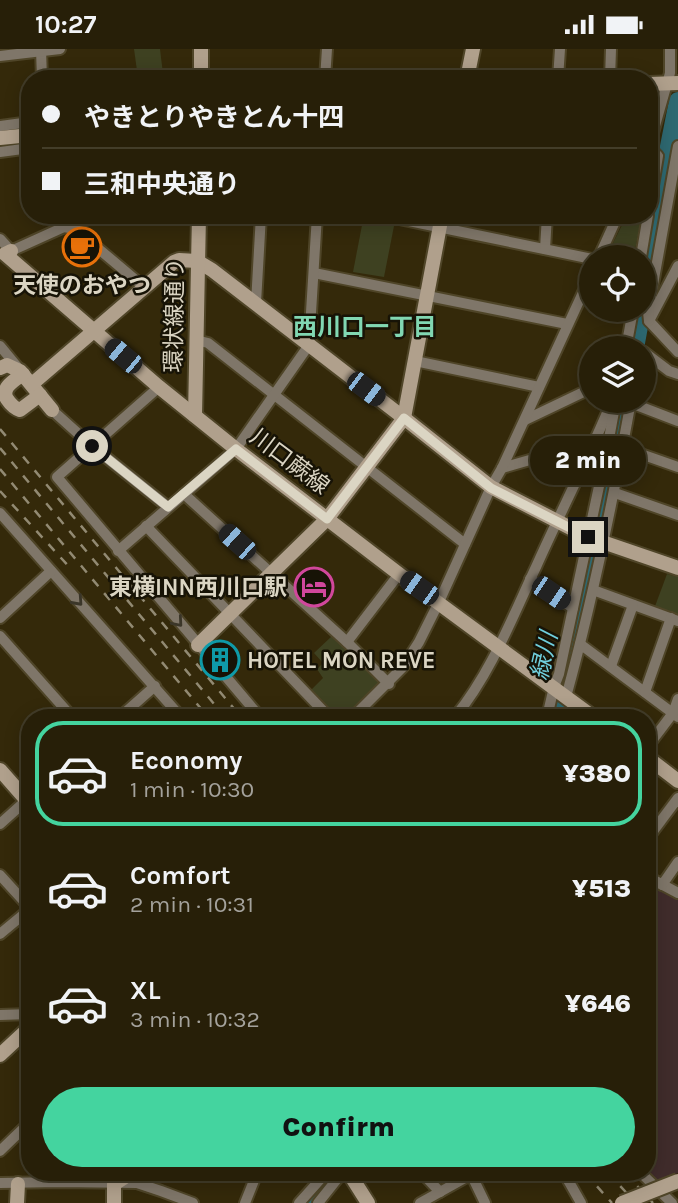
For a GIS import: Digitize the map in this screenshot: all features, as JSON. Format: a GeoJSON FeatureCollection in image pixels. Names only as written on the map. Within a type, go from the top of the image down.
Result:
{"type":"FeatureCollection","features":[{"type":"Feature","properties":{"kind":"street"},"geometry":{"type":"LineString","coordinates":[[0,56],[60,49]]}},
{"type":"Feature","properties":{"kind":"street"},"geometry":{"type":"LineString","coordinates":[[201,49],[201,70]]}},
{"type":"Feature","properties":{"kind":"street"},"geometry":{"type":"LineString","coordinates":[[326,70],[327,49]]}},
{"type":"Feature","properties":{"kind":"street"},"geometry":{"type":"LineString","coordinates":[[468,70],[472,49]]}},
{"type":"Feature","properties":{"kind":"street"},"geometry":{"type":"LineString","coordinates":[[558,70],[559,49]]}},
{"type":"Feature","properties":{"kind":"street"},"geometry":{"type":"LineString","coordinates":[[610,70],[611,49]]}},
{"type":"Feature","properties":{"kind":"street"},"geometry":{"type":"LineString","coordinates":[[658,122],[672,83],[670,49]]}},
{"type":"Feature","properties":{"kind":"street"},"geometry":{"type":"LineString","coordinates":[[41,50],[41,70]]}},
{"type":"Feature","properties":{"kind":"street"},"geometry":{"type":"LineString","coordinates":[[0,125],[21,123]]}},
{"type":"Feature","properties":{"kind":"street"},"geometry":{"type":"LineString","coordinates":[[0,138],[21,136]]}},
{"type":"Feature","properties":{"kind":"street"},"geometry":{"type":"LineString","coordinates":[[656,269],[678,146]]}},
{"type":"Feature","properties":{"kind":"street"},"geometry":{"type":"LineString","coordinates":[[0,152],[21,149]]}},
{"type":"Feature","properties":{"kind":"street"},"geometry":{"type":"LineString","coordinates":[[0,239],[5,253],[73,224]]}},
{"type":"Feature","properties":{"kind":"street","name":"環状線通り"},"geometry":{"type":"LineString","coordinates":[[195,416],[199,224]]}},
{"type":"Feature","properties":{"kind":"street"},"geometry":{"type":"LineString","coordinates":[[256,303],[260,224]]}},
{"type":"Feature","properties":{"kind":"street"},"geometry":{"type":"LineString","coordinates":[[118,551],[236,449],[309,345],[317,224]]}},
{"type":"Feature","properties":{"kind":"street"},"geometry":{"type":"LineString","coordinates":[[198,645],[327,519],[404,418],[440,224]]}},
{"type":"Feature","properties":{"kind":"street"},"geometry":{"type":"LineString","coordinates":[[452,224],[579,256]]}},
{"type":"Feature","properties":{"kind":"street"},"geometry":{"type":"LineString","coordinates":[[545,249],[547,224]]}},
{"type":"Feature","properties":{"kind":"street"},"geometry":{"type":"LineString","coordinates":[[604,245],[614,224]]}},
{"type":"Feature","properties":{"kind":"street"},"geometry":{"type":"LineString","coordinates":[[643,245],[646,224]]}},
{"type":"Feature","properties":{"kind":"street"},"geometry":{"type":"LineString","coordinates":[[64,227],[75,229],[144,287]]}},
{"type":"Feature","properties":{"kind":"street","name":"川口蕨線"},"geometry":{"type":"LineString","coordinates":[[5,253],[93,331],[236,449],[399,574],[582,709]]}},
{"type":"Feature","properties":{"kind":"street"},"geometry":{"type":"LineString","coordinates":[[29,381],[20,410],[15,408],[2,394],[5,388],[44,374],[174,262],[197,261],[256,303],[491,488],[596,539],[678,568]]}},
{"type":"Feature","properties":{"kind":"street"},"geometry":{"type":"LineString","coordinates":[[656,308],[678,266]]}},
{"type":"Feature","properties":{"kind":"street"},"geometry":{"type":"LineString","coordinates":[[314,273],[567,324]]}},
{"type":"Feature","properties":{"kind":"street"},"geometry":{"type":"LineString","coordinates":[[361,709],[403,667],[419,642],[579,300]]}},
{"type":"Feature","properties":{"kind":"street"},"geometry":{"type":"LineString","coordinates":[[650,322],[678,352]]}},
{"type":"Feature","properties":{"kind":"street"},"geometry":{"type":"LineString","coordinates":[[196,340],[208,343],[466,544]]}},
{"type":"Feature","properties":{"kind":"street"},"geometry":{"type":"LineString","coordinates":[[0,346],[55,415],[168,507]]}},
{"type":"Feature","properties":{"kind":"street"},"geometry":{"type":"LineString","coordinates":[[415,361],[539,387]]}},
{"type":"Feature","properties":{"kind":"street"},"geometry":{"type":"LineString","coordinates":[[656,361],[678,374]]}},
{"type":"Feature","properties":{"kind":"street"},"geometry":{"type":"LineString","coordinates":[[0,368],[7,365],[29,381]]}},
{"type":"Feature","properties":{"kind":"street"},"geometry":{"type":"LineString","coordinates":[[159,387],[57,477],[253,709]]}},
{"type":"Feature","properties":{"kind":"street"},"geometry":{"type":"LineString","coordinates":[[525,420],[579,394]]}},
{"type":"Feature","properties":{"kind":"street"},"geometry":{"type":"LineString","coordinates":[[656,412],[678,421]]}},
{"type":"Feature","properties":{"kind":"street"},"geometry":{"type":"LineString","coordinates":[[461,709],[477,688],[499,647],[609,413]]}},
{"type":"Feature","properties":{"kind":"street"},"geometry":{"type":"LineString","coordinates":[[551,709],[580,645],[593,590],[596,539],[612,413]]}},
{"type":"Feature","properties":{"kind":"street"},"geometry":{"type":"LineString","coordinates":[[560,692],[559,674],[573,608],[615,493],[629,413]]}},
{"type":"Feature","properties":{"kind":"street"},"geometry":{"type":"LineString","coordinates":[[502,468],[596,441],[678,467]]}},
{"type":"Feature","properties":{"kind":"street"},"geometry":{"type":"LineString","coordinates":[[561,451],[564,465]]}},
{"type":"Feature","properties":{"kind":"street"},"geometry":{"type":"LineString","coordinates":[[615,493],[678,515]]}},
{"type":"Feature","properties":{"kind":"street"},"geometry":{"type":"LineString","coordinates":[[184,494],[347,642],[388,684]]}},
{"type":"Feature","properties":{"kind":"street"},"geometry":{"type":"LineString","coordinates":[[0,513],[174,709]]}},
{"type":"Feature","properties":{"kind":"street"},"geometry":{"type":"LineString","coordinates":[[146,526],[321,709]]}},
{"type":"Feature","properties":{"kind":"street"},"geometry":{"type":"LineString","coordinates":[[0,618],[51,571]]}},
{"type":"Feature","properties":{"kind":"street"},"geometry":{"type":"LineString","coordinates":[[347,642],[399,574]]}},
{"type":"Feature","properties":{"kind":"street"},"geometry":{"type":"LineString","coordinates":[[530,579],[573,608]]}},
{"type":"Feature","properties":{"kind":"street"},"geometry":{"type":"LineString","coordinates":[[593,590],[675,620],[645,692]]}},
{"type":"Feature","properties":{"kind":"street"},"geometry":{"type":"LineString","coordinates":[[611,666],[633,605]]}},
{"type":"Feature","properties":{"kind":"street"},"geometry":{"type":"LineString","coordinates":[[0,636],[65,709]]}},
{"type":"Feature","properties":{"kind":"street"},"geometry":{"type":"LineString","coordinates":[[580,645],[675,715]]}},
{"type":"Feature","properties":{"kind":"street"},"geometry":{"type":"LineString","coordinates":[[129,709],[155,687]]}},
{"type":"Feature","properties":{"kind":"street"},"geometry":{"type":"LineString","coordinates":[[656,737],[675,715],[678,699]]}},
{"type":"Feature","properties":{"kind":"street"},"geometry":{"type":"LineString","coordinates":[[656,764],[678,781]]}},
{"type":"Feature","properties":{"kind":"street"},"geometry":{"type":"LineString","coordinates":[[0,770],[21,792]]}},
{"type":"Feature","properties":{"kind":"street"},"geometry":{"type":"LineString","coordinates":[[656,827],[678,798]]}},
{"type":"Feature","properties":{"kind":"street"},"geometry":{"type":"LineString","coordinates":[[0,824],[21,807]]}},
{"type":"Feature","properties":{"kind":"street"},"geometry":{"type":"LineString","coordinates":[[662,885],[678,862]]}},
{"type":"Feature","properties":{"kind":"street"},"geometry":{"type":"LineString","coordinates":[[0,875],[21,898]]}},
{"type":"Feature","properties":{"kind":"street"},"geometry":{"type":"LineString","coordinates":[[656,882],[678,893]]}},
{"type":"Feature","properties":{"kind":"street"},"geometry":{"type":"LineString","coordinates":[[0,934],[21,916]]}},
{"type":"Feature","properties":{"kind":"street"},"geometry":{"type":"LineString","coordinates":[[0,1015],[21,1014]]}},
{"type":"Feature","properties":{"kind":"street"},"geometry":{"type":"LineString","coordinates":[[0,1055],[21,1035]]}},
{"type":"Feature","properties":{"kind":"street"},"geometry":{"type":"LineString","coordinates":[[0,1151],[21,1131]]}},
{"type":"Feature","properties":{"kind":"street"},"geometry":{"type":"LineString","coordinates":[[0,1183],[36,1181]]}},
{"type":"Feature","properties":{"kind":"street"},"geometry":{"type":"LineString","coordinates":[[91,1181],[137,1183],[192,1203]]}},
{"type":"Feature","properties":{"kind":"street"},"geometry":{"type":"LineString","coordinates":[[114,1184],[119,1181]]}},
{"type":"Feature","properties":{"kind":"street"},"geometry":{"type":"LineString","coordinates":[[245,1203],[254,1181]]}},
{"type":"Feature","properties":{"kind":"street"},"geometry":{"type":"LineString","coordinates":[[299,1203],[319,1181]]}},
{"type":"Feature","properties":{"kind":"street"},"geometry":{"type":"LineString","coordinates":[[318,1203],[343,1181]]}},
{"type":"Feature","properties":{"kind":"street"},"geometry":{"type":"LineString","coordinates":[[355,1181],[368,1203]]}},
{"type":"Feature","properties":{"kind":"street"},"geometry":{"type":"LineString","coordinates":[[430,1181],[440,1192]]}},
{"type":"Feature","properties":{"kind":"street"},"geometry":{"type":"LineString","coordinates":[[420,1203],[459,1181]]}},
{"type":"Feature","properties":{"kind":"street"},"geometry":{"type":"LineString","coordinates":[[476,1181],[485,1203]]}},
{"type":"Feature","properties":{"kind":"street"},"geometry":{"type":"LineString","coordinates":[[569,1181],[581,1203]]}},
{"type":"Feature","properties":{"kind":"street"},"geometry":{"type":"LineString","coordinates":[[648,1181],[669,1199],[678,1191]]}},
{"type":"Feature","properties":{"kind":"street"},"geometry":{"type":"LineString","coordinates":[[622,1203],[678,1181]]}},
{"type":"Feature","properties":{"kind":"street"},"geometry":{"type":"LineString","coordinates":[[17,1203],[18,1184]]}},
{"type":"Feature","properties":{"kind":"street"},"geometry":{"type":"LineString","coordinates":[[114,1184],[114,1203]]}},
{"type":"Feature","properties":{"kind":"street"},"geometry":{"type":"LineString","coordinates":[[161,1191],[161,1203]]}},
{"type":"Feature","properties":{"kind":"shaded area"},"geometry":{"type":"Polygon","coordinates":[[[656,888],[678,899],[678,1173],[654,1182],[656,888]]]}},
{"type":"Feature","properties":{"kind":"green space"},"geometry":{"type":"Polygon","coordinates":[[[134,49],[160,49],[163,70],[137,70],[134,49]]]}},
{"type":"Feature","properties":{"kind":"green space"},"geometry":{"type":"Polygon","coordinates":[[[362,224],[394,226],[384,277],[353,272],[362,224]]]}},
{"type":"Feature","properties":{"kind":"green space"},"geometry":{"type":"Polygon","coordinates":[[[622,224],[640,224],[636,245],[612,245],[622,224]]]}},
{"type":"Feature","properties":{"kind":"green space"},"geometry":{"type":"Polygon","coordinates":[[[667,574],[678,577],[678,617],[654,609],[667,574]]]}},
{"type":"Feature","properties":{"kind":"green space"},"geometry":{"type":"Polygon","coordinates":[[[332,636],[379,678],[380,685],[354,709],[330,709],[311,690],[323,678],[317,669],[323,663],[314,653],[332,636]]]}},
{"type":"Feature","properties":{"kind":"waterway","name":"緑川"},"geometry":{"type":"LineString","coordinates":[[658,208],[678,101]]}},
{"type":"Feature","properties":{"kind":"waterway","name":"緑川"},"geometry":{"type":"LineString","coordinates":[[652,245],[655,224]]}},
{"type":"Feature","properties":{"kind":"waterway","name":"緑川"},"geometry":{"type":"LineString","coordinates":[[637,336],[640,322]]}},
{"type":"Feature","properties":{"kind":"waterway","name":"緑川"},"geometry":{"type":"LineString","coordinates":[[556,709],[601,526],[622,413]]}},
{"type":"Feature","properties":{"kind":"waterway","name":"緑川"},"geometry":{"type":"LineString","coordinates":[[310,1203],[328,1181]]}},
{"type":"Feature","properties":{"kind":"railway"},"geometry":{"type":"LineString","coordinates":[[0,429],[234,709]]}},
{"type":"Feature","properties":{"kind":"railway"},"geometry":{"type":"LineString","coordinates":[[0,448],[218,709]]}},
{"type":"Feature","properties":{"kind":"railway"},"geometry":{"type":"LineString","coordinates":[[0,469],[201,709]]}},
{"type":"Feature","properties":{"kind":"railway"},"geometry":{"type":"LineString","coordinates":[[0,491],[72,570]]}},
{"type":"Feature","properties":{"kind":"railway"},"geometry":{"type":"LineString","coordinates":[[592,1181],[612,1203]]}},
{"type":"Feature","properties":{"kind":"railway"},"geometry":{"type":"LineString","coordinates":[[615,1181],[636,1203]]}},
{"type":"Feature","properties":{"kind":"railway"},"geometry":{"type":"LineString","coordinates":[[632,1181],[653,1203]]}},
{"type":"Feature","properties":{"kind":"place","name":"天使のおやつ"},"geometry":{"type":"Point","coordinates":[82,247]}},
{"type":"Feature","properties":{"kind":"place","name":"東横INN西川口駅"},"geometry":{"type":"Point","coordinates":[314,587]}},
{"type":"Feature","properties":{"kind":"place","name":"HOTEL MON REVE"},"geometry":{"type":"Point","coordinates":[220,660]}},
{"type":"Feature","properties":{"kind":"district","name":"西川口一丁目"},"geometry":{"type":"Point","coordinates":[365,327]}},
{"type":"Feature","properties":{"kind":"route"},"geometry":{"type":"LineString","coordinates":[[92,446],[168,507],[236,449],[327,519],[404,418],[491,488],[588,537]]}}]}
